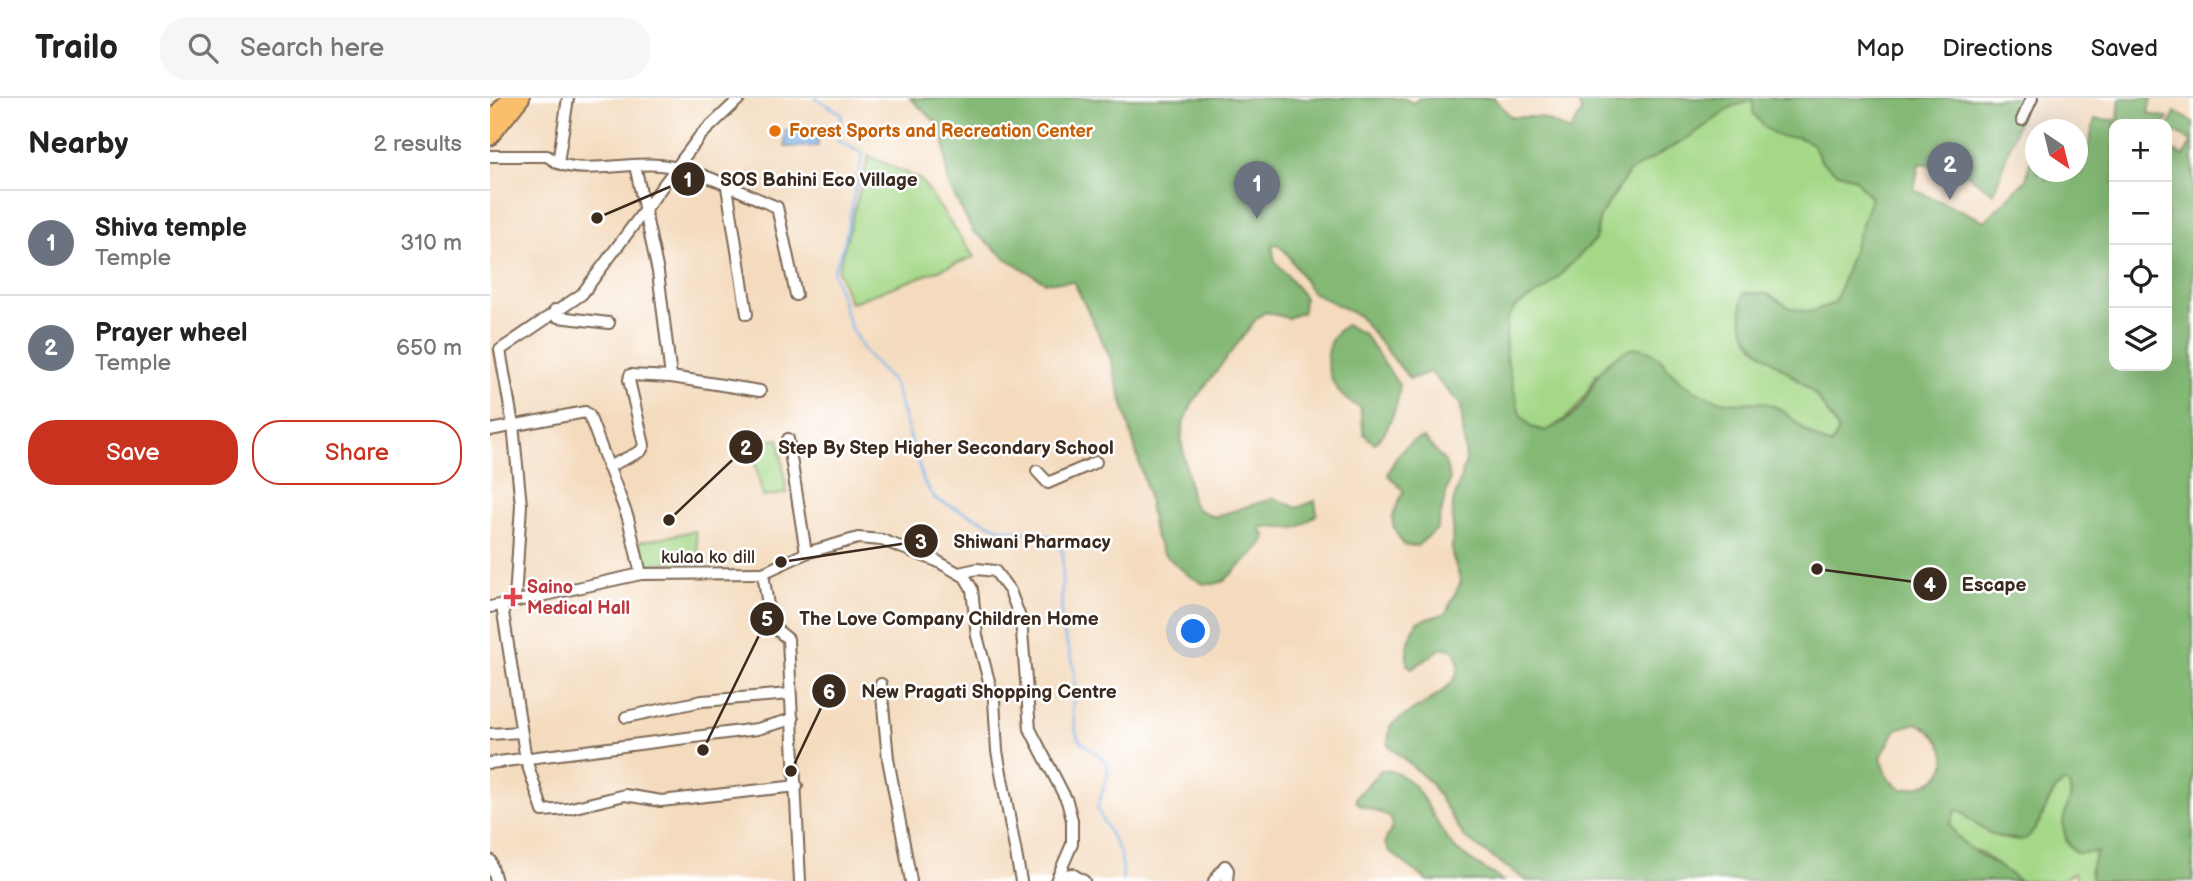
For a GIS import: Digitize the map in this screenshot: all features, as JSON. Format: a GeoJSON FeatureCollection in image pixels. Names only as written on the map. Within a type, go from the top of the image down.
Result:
{"type":"FeatureCollection","features":[{"type":"Feature","properties":{"kind":"main road"},"geometry":{"type":"LineString","coordinates":[[490,121],[509,98]]}},
{"type":"Feature","properties":{"kind":"main road"},"geometry":{"type":"LineString","coordinates":[[490,138],[522,98]]}},
{"type":"Feature","properties":{"kind":"street"},"geometry":{"type":"LineString","coordinates":[[558,163],[568,98]]}},
{"type":"Feature","properties":{"kind":"street"},"geometry":{"type":"LineString","coordinates":[[515,600],[521,505],[513,425],[500,350],[582,294],[700,136],[740,98]]}},
{"type":"Feature","properties":{"kind":"street"},"geometry":{"type":"LineString","coordinates":[[2022,120],[2032,98]]}},
{"type":"Feature","properties":{"kind":"street"},"geometry":{"type":"LineString","coordinates":[[490,156],[547,156],[567,167],[635,164],[676,167],[777,207],[796,295]]}},
{"type":"Feature","properties":{"kind":"street"},"geometry":{"type":"LineString","coordinates":[[635,164],[658,272],[671,377]]}},
{"type":"Feature","properties":{"kind":"street"},"geometry":{"type":"LineString","coordinates":[[727,187],[747,314]]}},
{"type":"Feature","properties":{"kind":"street"},"geometry":{"type":"LineString","coordinates":[[555,310],[558,317],[609,323]]}},
{"type":"Feature","properties":{"kind":"street"},"geometry":{"type":"LineString","coordinates":[[608,467],[641,452],[644,445],[629,380],[630,374],[671,377],[760,391]]}},
{"type":"Feature","properties":{"kind":"street"},"geometry":{"type":"LineString","coordinates":[[490,430],[586,412],[628,518],[642,574]]}},
{"type":"Feature","properties":{"kind":"street"},"geometry":{"type":"LineString","coordinates":[[788,439],[806,553]]}},
{"type":"Feature","properties":{"kind":"street"},"geometry":{"type":"LineString","coordinates":[[1037,471],[1048,483],[1096,463]]}},
{"type":"Feature","properties":{"kind":"street"},"geometry":{"type":"LineString","coordinates":[[763,573],[806,553],[858,538],[882,540],[959,572],[972,589],[978,636],[994,700],[997,751],[1021,881]]}},
{"type":"Feature","properties":{"kind":"street"},"geometry":{"type":"LineString","coordinates":[[959,572],[977,569],[995,571],[1010,591],[1021,620],[1030,729],[1067,801],[1072,820],[1072,844],[1057,878]]}},
{"type":"Feature","properties":{"kind":"street","name":"kulaa ko dill"},"geometry":{"type":"LineString","coordinates":[[496,607],[515,600],[642,574],[763,573],[771,625],[788,639],[800,881]]}},
{"type":"Feature","properties":{"kind":"street"},"geometry":{"type":"LineString","coordinates":[[496,607],[526,760],[539,807],[549,812],[625,795],[661,801],[797,786]]}},
{"type":"Feature","properties":{"kind":"street"},"geometry":{"type":"LineString","coordinates":[[881,684],[888,759],[911,881]]}},
{"type":"Feature","properties":{"kind":"street"},"geometry":{"type":"LineString","coordinates":[[626,717],[702,701],[790,694]]}},
{"type":"Feature","properties":{"kind":"street"},"geometry":{"type":"LineString","coordinates":[[490,763],[757,729],[793,719]]}},
{"type":"Feature","properties":{"kind":"street"},"geometry":{"type":"LineString","coordinates":[[490,734],[521,732]]}},
{"type":"Feature","properties":{"kind":"street"},"geometry":{"type":"LineString","coordinates":[[490,860],[496,881]]}},
{"type":"Feature","properties":{"kind":"street"},"geometry":{"type":"LineString","coordinates":[[1214,881],[1225,866],[1228,870],[1227,881]]}},
{"type":"Feature","properties":{"kind":"street"},"geometry":{"type":"LineString","coordinates":[[1057,878],[1072,874],[1084,881]]}},
{"type":"Feature","properties":{"kind":"green space"},"geometry":{"type":"Polygon","coordinates":[[[910,98],[1404,98],[1413,103],[1419,98],[1494,98],[1511,117],[1540,117],[1570,131],[1582,112],[1576,98],[1617,98],[1617,104],[1632,104],[1644,98],[2026,98],[1994,193],[1960,170],[1919,163],[1914,190],[1985,221],[2025,181],[2088,182],[2088,148],[2095,119],[2109,120],[2109,371],[2172,371],[2172,150],[2184,156],[2192,141],[2172,131],[2172,119],[2175,112],[2193,122],[2193,881],[2092,881],[2090,869],[2097,852],[2077,853],[2064,833],[2063,822],[2071,795],[2069,785],[2064,782],[2052,795],[2036,827],[2025,839],[1997,836],[1981,828],[1959,810],[1955,811],[1950,825],[1956,835],[1972,850],[2019,881],[1527,881],[1464,837],[1430,782],[1388,745],[1390,726],[1440,693],[1451,684],[1457,673],[1458,662],[1452,649],[1442,648],[1412,669],[1407,664],[1407,646],[1417,622],[1446,613],[1461,582],[1452,554],[1453,503],[1466,461],[1461,405],[1430,372],[1410,379],[1359,316],[1312,292],[1286,252],[1277,244],[1272,245],[1275,261],[1304,296],[1303,312],[1288,318],[1265,312],[1257,318],[1193,402],[1184,421],[1181,440],[1192,501],[1197,509],[1214,517],[1274,498],[1297,508],[1315,501],[1317,514],[1295,528],[1262,527],[1261,530],[1266,536],[1263,544],[1224,581],[1204,584],[1188,575],[1163,553],[1154,533],[1147,491],[1110,357],[1074,282],[1045,282],[1007,259],[973,231],[948,184],[943,129],[910,98]],[[1753,101],[1733,106],[1691,136],[1629,172],[1600,216],[1595,240],[1547,288],[1515,307],[1507,319],[1505,354],[1520,414],[1531,427],[1546,431],[1570,417],[1581,406],[1604,367],[1618,355],[1637,348],[1645,349],[1659,358],[1677,378],[1698,392],[1726,402],[1759,402],[1773,406],[1782,410],[1812,435],[1831,445],[1839,431],[1818,399],[1752,343],[1745,330],[1742,314],[1743,293],[1768,294],[1790,308],[1810,312],[1835,303],[1871,198],[1854,178],[1836,172],[1821,161],[1813,144],[1798,137],[1781,137],[1765,128],[1753,113],[1753,101]],[[1916,723],[1896,729],[1881,757],[1888,778],[1903,790],[1927,784],[1944,769],[1944,752],[1941,745],[1923,726],[1916,723]]]}},
{"type":"Feature","properties":{"kind":"green space"},"geometry":{"type":"Polygon","coordinates":[[[2120,98],[2151,98],[2148,113],[2168,118],[2118,119],[2120,98]]]}},
{"type":"Feature","properties":{"kind":"green space"},"geometry":{"type":"Polygon","coordinates":[[[1754,100],[1781,137],[1798,137],[1813,144],[1821,161],[1836,172],[1854,178],[1871,198],[1835,303],[1810,312],[1790,308],[1768,294],[1744,293],[1741,312],[1744,328],[1762,353],[1802,383],[1818,399],[1839,431],[1831,445],[1814,437],[1785,414],[1768,405],[1724,402],[1693,390],[1675,376],[1660,358],[1597,373],[1582,400],[1565,419],[1546,431],[1531,427],[1520,414],[1510,383],[1505,334],[1507,319],[1515,307],[1547,288],[1595,240],[1600,216],[1629,172],[1691,136],[1733,106],[1754,100]]]}},
{"type":"Feature","properties":{"kind":"green space"},"geometry":{"type":"Polygon","coordinates":[[[869,156],[921,180],[974,257],[850,303],[838,271],[869,156]]]}},
{"type":"Feature","properties":{"kind":"green space"},"geometry":{"type":"Polygon","coordinates":[[[1346,325],[1364,334],[1399,385],[1392,417],[1384,433],[1374,443],[1364,434],[1360,407],[1339,392],[1328,369],[1330,344],[1336,333],[1346,325]]]}},
{"type":"Feature","properties":{"kind":"green space"},"geometry":{"type":"Polygon","coordinates":[[[1424,438],[1445,462],[1450,478],[1437,529],[1417,546],[1404,545],[1394,529],[1393,518],[1404,491],[1388,475],[1401,451],[1412,442],[1424,438]]]}},
{"type":"Feature","properties":{"kind":"green space"},"geometry":{"type":"Polygon","coordinates":[[[779,439],[787,493],[763,497],[750,443],[779,439]]]}},
{"type":"Feature","properties":{"kind":"green space"},"geometry":{"type":"Polygon","coordinates":[[[695,531],[700,561],[644,564],[639,542],[695,531]]]}},
{"type":"Feature","properties":{"kind":"green space"},"geometry":{"type":"Polygon","coordinates":[[[1381,770],[1395,772],[1407,779],[1457,850],[1503,881],[1428,881],[1388,850],[1385,843],[1392,821],[1385,814],[1366,808],[1356,801],[1356,797],[1381,770]]]}},
{"type":"Feature","properties":{"kind":"green space"},"geometry":{"type":"Polygon","coordinates":[[[2064,782],[2069,785],[2070,793],[2066,839],[2069,847],[2077,853],[2097,852],[2090,869],[2092,881],[2078,881],[2074,873],[2060,881],[2019,881],[1980,852],[1964,847],[1950,825],[1955,811],[1959,810],[1996,836],[2017,840],[2026,837],[2035,829],[2054,792],[2064,782]]]}},
{"type":"Feature","properties":{"kind":"water"},"geometry":{"type":"Polygon","coordinates":[[[817,129],[818,146],[785,147],[785,130],[817,129]]]}},
{"type":"Feature","properties":{"kind":"waterway"},"geometry":{"type":"LineString","coordinates":[[816,98],[842,114],[838,141],[863,153],[844,244],[833,272],[850,326],[864,351],[894,384],[924,482],[935,499],[999,528],[1051,536],[1063,553],[1061,625],[1073,663],[1076,691],[1072,708],[1076,732],[1079,740],[1106,761],[1108,774],[1097,809],[1121,855],[1123,881]]}},
{"type":"Feature","properties":{"kind":"place","name":"Forest Sports and Recreation Center"},"geometry":{"type":"Point","coordinates":[775,131]}},
{"type":"Feature","properties":{"kind":"place","name":"Prayer wheel"},"geometry":{"type":"Point","coordinates":[1950,200]}},
{"type":"Feature","properties":{"kind":"place","name":"SOS Bahini Eco Village"},"geometry":{"type":"Point","coordinates":[597,218]}},
{"type":"Feature","properties":{"kind":"place","name":"Shiva temple"},"geometry":{"type":"Point","coordinates":[1257,219]}},
{"type":"Feature","properties":{"kind":"place","name":"Step By Step Higher Secondary School"},"geometry":{"type":"Point","coordinates":[669,520]}},
{"type":"Feature","properties":{"kind":"place","name":"Shiwani Pharmacy"},"geometry":{"type":"Point","coordinates":[781,562]}},
{"type":"Feature","properties":{"kind":"place","name":"Escape"},"geometry":{"type":"Point","coordinates":[1817,569]}},
{"type":"Feature","properties":{"kind":"place","name":"Saino Medical Hall"},"geometry":{"type":"Point","coordinates":[513,597]}},
{"type":"Feature","properties":{"kind":"place","name":"The Love Company Children Home"},"geometry":{"type":"Point","coordinates":[703,750]}},
{"type":"Feature","properties":{"kind":"place","name":"New Pragati Shopping Centre"},"geometry":{"type":"Point","coordinates":[791,771]}}]}
